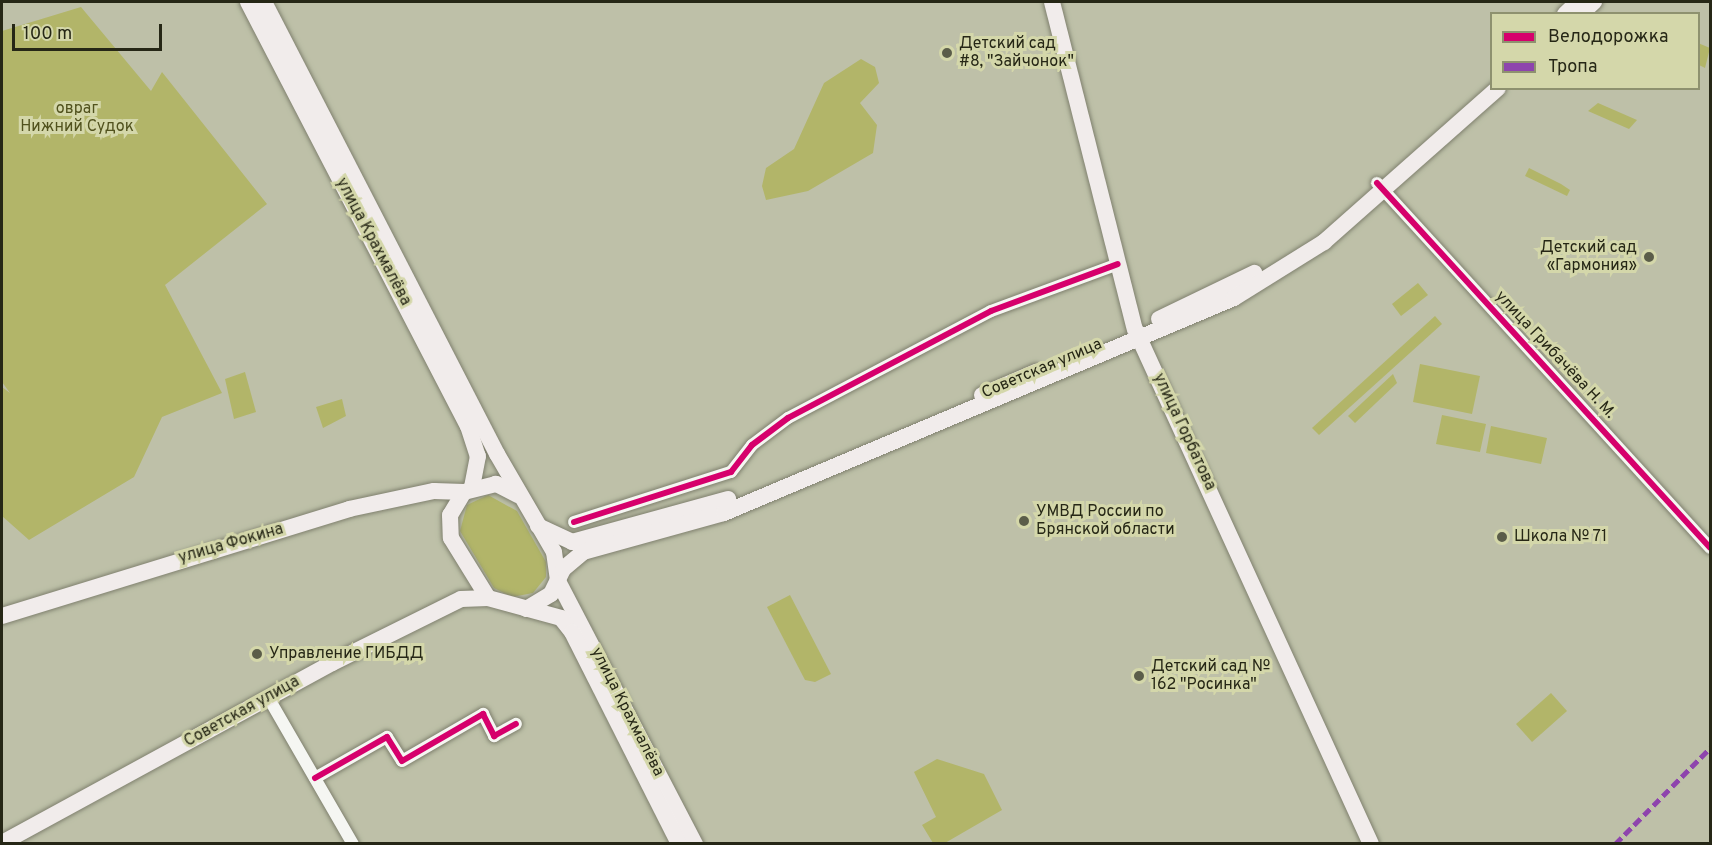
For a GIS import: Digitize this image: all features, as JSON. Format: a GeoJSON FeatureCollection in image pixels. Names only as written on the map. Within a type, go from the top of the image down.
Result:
{"type":"FeatureCollection","features":[{"type":"Feature","properties":{"kind":"main road","name":"улица Крахмалёва"},"geometry":{"type":"LineString","coordinates":[[248,2],[468,426],[478,456],[468,489]]}},
{"type":"Feature","properties":{"kind":"main road","name":"улица Крахмалёва"},"geometry":{"type":"LineString","coordinates":[[264,2],[479,421],[521,498]]}},
{"type":"Feature","properties":{"kind":"main road","name":"улица Горбатова"},"geometry":{"type":"LineString","coordinates":[[1052,2],[1118,264],[1138,334],[1371,843]]}},
{"type":"Feature","properties":{"kind":"main road","name":"Советская улица"},"geometry":{"type":"LineString","coordinates":[[1381,187],[1490,81]]}},
{"type":"Feature","properties":{"kind":"main road","name":"Советская улица"},"geometry":{"type":"LineString","coordinates":[[558,580],[570,561],[583,552],[724,513],[1138,334],[1268,266],[1381,187],[1496,90]]}},
{"type":"Feature","properties":{"kind":"main road","name":"Советская улица"},"geometry":{"type":"LineString","coordinates":[[538,526],[572,542],[720,502],[1138,334]]}},
{"type":"Feature","properties":{"kind":"main road"},"geometry":{"type":"LineString","coordinates":[[526,609],[551,594],[558,580],[554,552],[521,498],[496,484],[468,489],[452,509],[450,530],[488,598],[526,609],[561,618],[572,632],[679,843]]}},
{"type":"Feature","properties":{"kind":"main road","name":"улица Фокина"},"geometry":{"type":"LineString","coordinates":[[2,616],[349,509],[434,491],[468,489]]}},
{"type":"Feature","properties":{"kind":"main road","name":"улица Крахмалёва"},"geometry":{"type":"LineString","coordinates":[[558,580],[695,843]]}},
{"type":"Feature","properties":{"kind":"main road","name":"Советская улица"},"geometry":{"type":"LineString","coordinates":[[2,843],[268,697],[461,599],[488,598]]}},
{"type":"Feature","properties":{"kind":"street","name":"улица Грибачёва Н. М."},"geometry":{"type":"LineString","coordinates":[[1381,187],[1710,548]]}},
{"type":"Feature","properties":{"kind":"street"},"geometry":{"type":"LineString","coordinates":[[574,522],[731,472],[752,445],[788,418],[991,312],[1118,264]]}},
{"type":"Feature","properties":{"kind":"street"},"geometry":{"type":"LineString","coordinates":[[268,697],[353,843]]}},
{"type":"Feature","properties":{"kind":"street"},"geometry":{"type":"LineString","coordinates":[[315,778],[387,737],[402,761],[483,714],[494,736],[516,724]]}},
{"type":"Feature","properties":{"kind":"green space","name":"овраг Нижний Судок"},"geometry":{"type":"Polygon","coordinates":[[[81,7],[151,91],[162,72],[267,204],[165,285],[222,393],[162,417],[134,477],[29,540],[2,516],[2,387],[10,393],[2,382],[2,31],[81,7]]]}},
{"type":"Feature","properties":{"kind":"green space"},"geometry":{"type":"Polygon","coordinates":[[[1700,44],[1710,48],[1705,68],[1700,66],[1700,44]]]}},
{"type":"Feature","properties":{"kind":"green space"},"geometry":{"type":"Polygon","coordinates":[[[861,59],[875,67],[879,83],[860,103],[877,125],[873,153],[808,191],[766,200],[762,186],[766,168],[794,149],[824,83],[861,59]]]}},
{"type":"Feature","properties":{"kind":"green space"},"geometry":{"type":"Polygon","coordinates":[[[1598,103],[1637,120],[1629,129],[1588,111],[1598,103]]]}},
{"type":"Feature","properties":{"kind":"green space"},"geometry":{"type":"Polygon","coordinates":[[[1529,168],[1570,190],[1567,196],[1525,176],[1529,168]]]}},
{"type":"Feature","properties":{"kind":"green space"},"geometry":{"type":"Polygon","coordinates":[[[1418,283],[1428,295],[1401,316],[1392,304],[1418,283]]]}},
{"type":"Feature","properties":{"kind":"green space"},"geometry":{"type":"Polygon","coordinates":[[[1435,316],[1442,324],[1319,435],[1312,428],[1435,316]]]}},
{"type":"Feature","properties":{"kind":"green space"},"geometry":{"type":"Polygon","coordinates":[[[1420,364],[1480,376],[1472,414],[1413,402],[1420,364]]]}},
{"type":"Feature","properties":{"kind":"green space"},"geometry":{"type":"Polygon","coordinates":[[[245,372],[256,412],[234,419],[225,379],[245,372]]]}},
{"type":"Feature","properties":{"kind":"green space"},"geometry":{"type":"Polygon","coordinates":[[[1393,374],[1397,383],[1355,423],[1348,416],[1393,374]]]}},
{"type":"Feature","properties":{"kind":"green space"},"geometry":{"type":"Polygon","coordinates":[[[342,399],[346,416],[323,428],[316,407],[342,399]]]}},
{"type":"Feature","properties":{"kind":"green space"},"geometry":{"type":"Polygon","coordinates":[[[1442,415],[1486,424],[1480,452],[1436,444],[1442,415]]]}},
{"type":"Feature","properties":{"kind":"green space"},"geometry":{"type":"Polygon","coordinates":[[[1491,426],[1547,438],[1541,464],[1486,453],[1491,426]]]}},
{"type":"Feature","properties":{"kind":"green space"},"geometry":{"type":"Polygon","coordinates":[[[488,495],[517,511],[546,562],[546,577],[533,593],[512,597],[494,588],[460,531],[467,505],[488,495]]]}},
{"type":"Feature","properties":{"kind":"green space"},"geometry":{"type":"Polygon","coordinates":[[[790,595],[831,674],[815,682],[805,680],[767,607],[790,595]]]}},
{"type":"Feature","properties":{"kind":"green space"},"geometry":{"type":"Polygon","coordinates":[[[1551,693],[1567,711],[1532,742],[1516,724],[1551,693]]]}},
{"type":"Feature","properties":{"kind":"green space"},"geometry":{"type":"Polygon","coordinates":[[[937,759],[984,774],[1002,810],[945,843],[933,843],[922,825],[936,817],[914,772],[937,759]]]}},
{"type":"Feature","properties":{"kind":"marked path"},"geometry":{"type":"LineString","coordinates":[[1615,844],[1710,748]]}},
{"type":"Feature","properties":{"kind":"cycle path"},"geometry":{"type":"LineString","coordinates":[[1377,183],[1710,548]]}},
{"type":"Feature","properties":{"kind":"cycle path"},"geometry":{"type":"LineString","coordinates":[[574,522],[731,472],[752,445],[788,418],[991,311],[1118,264]]}},
{"type":"Feature","properties":{"kind":"cycle path"},"geometry":{"type":"LineString","coordinates":[[315,778],[387,737],[402,761],[483,714],[494,736],[516,724]]}},
{"type":"Feature","properties":{"kind":"place","name":"Детский сад #8, \"Зайчонок\""},"geometry":{"type":"Point","coordinates":[947,53]}},
{"type":"Feature","properties":{"kind":"place","name":"Детский сад «Гармония»"},"geometry":{"type":"Point","coordinates":[1649,257]}},
{"type":"Feature","properties":{"kind":"place","name":"УМВД России по Брянской области"},"geometry":{"type":"Point","coordinates":[1024,521]}},
{"type":"Feature","properties":{"kind":"place","name":"Школа № 71"},"geometry":{"type":"Point","coordinates":[1502,537]}},
{"type":"Feature","properties":{"kind":"place","name":"Управление ГИБДД"},"geometry":{"type":"Point","coordinates":[257,654]}},
{"type":"Feature","properties":{"kind":"place","name":"Детский сад № 162 \"Росинка\""},"geometry":{"type":"Point","coordinates":[1139,676]}}]}
